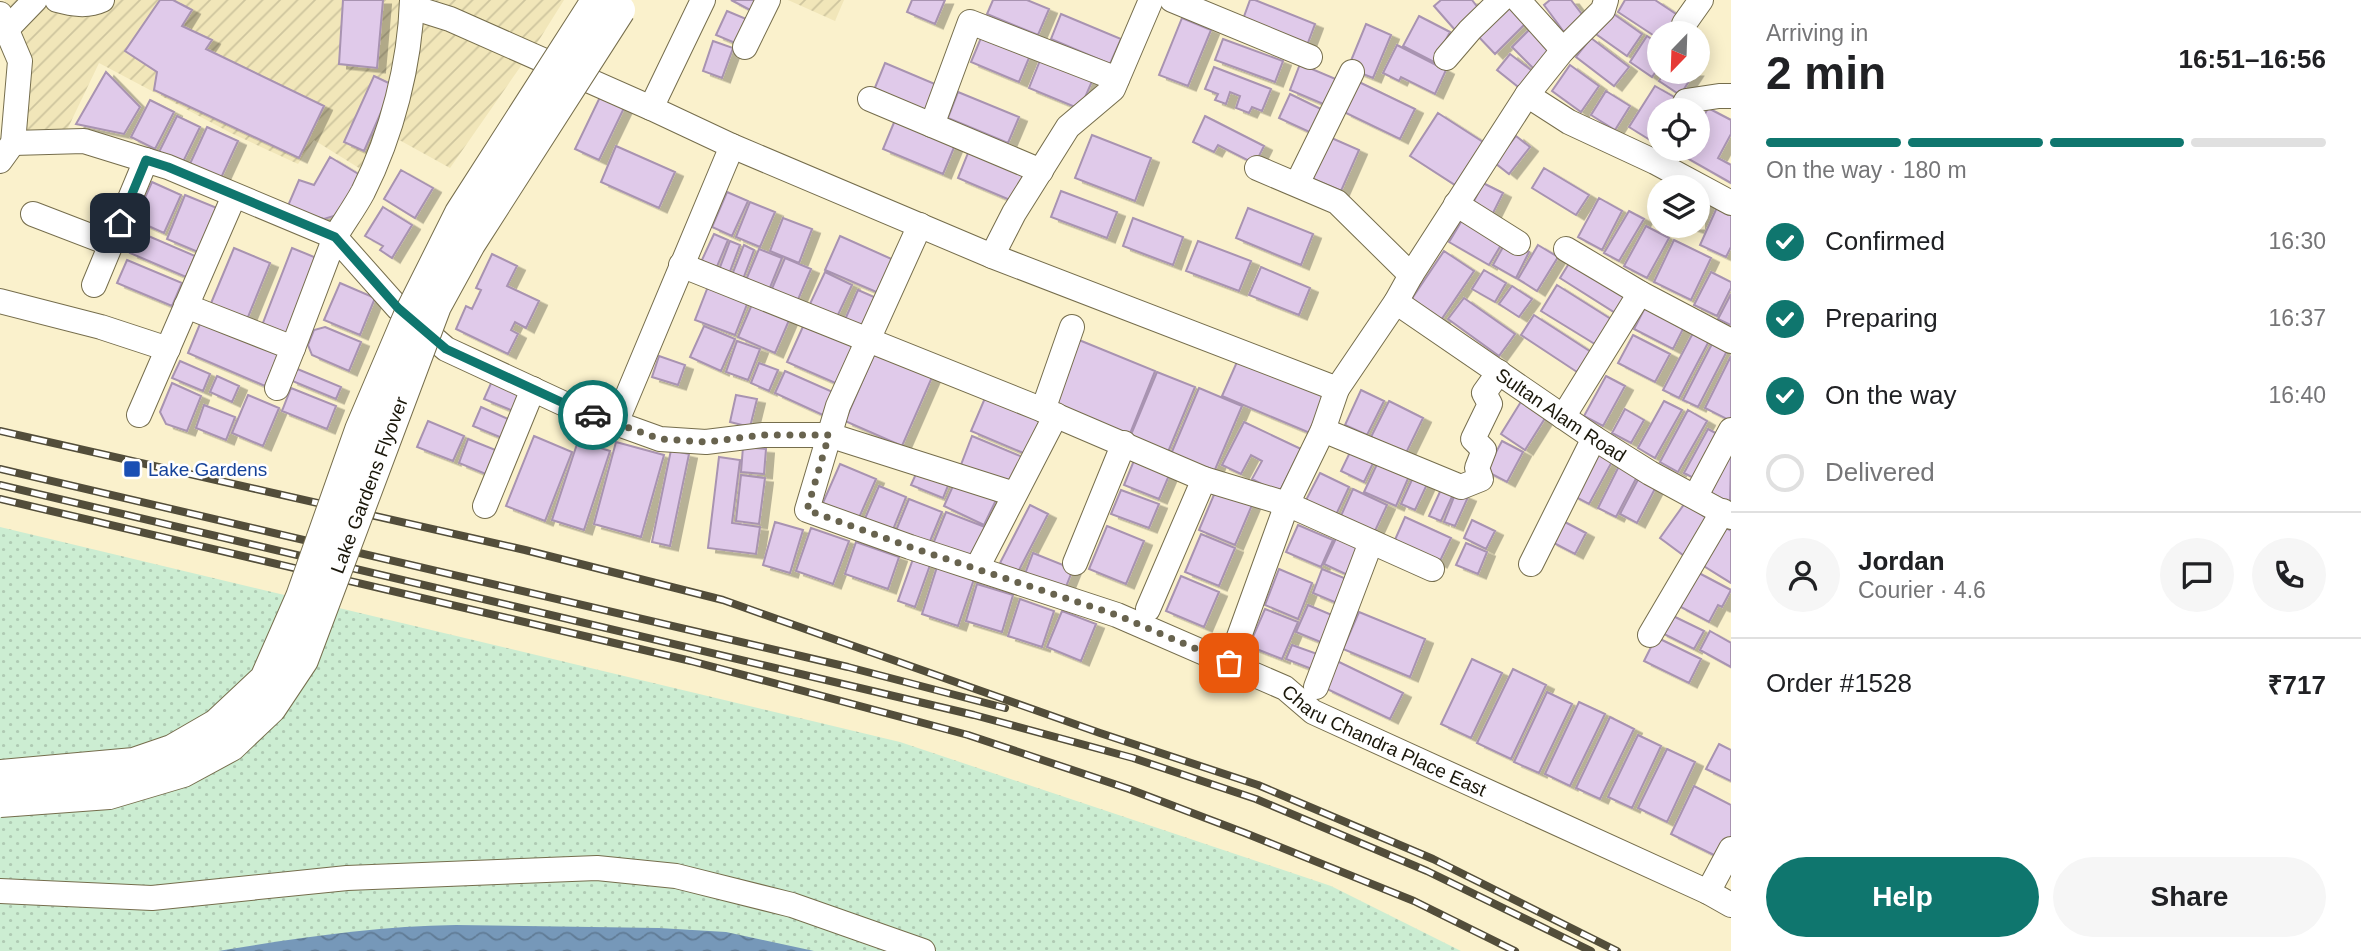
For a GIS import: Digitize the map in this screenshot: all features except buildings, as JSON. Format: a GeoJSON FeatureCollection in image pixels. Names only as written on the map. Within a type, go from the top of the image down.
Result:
{"type":"FeatureCollection","features":[{"type":"Feature","properties":{"kind":"main road","name":"Lake Gardens Flyover"},"geometry":{"type":"LineString","coordinates":[[0,775],[134,763],[172,750],[216,724],[265,679],[301,597],[360,430],[409,315],[460,213],[608,6]]}},
{"type":"Feature","properties":{"kind":"main road","name":"Lake Gardens Flyover"},"geometry":{"type":"LineString","coordinates":[[0,802],[109,793],[183,772],[231,746],[271,708],[303,660],[436,306],[608,6]]}},
{"type":"Feature","properties":{"kind":"street"},"geometry":{"type":"LineString","coordinates":[[35,0],[3,21],[20,61],[7,152],[84,141],[168,167],[335,237],[398,308],[446,349],[572,407],[660,439],[706,442],[763,435],[829,435],[1014,494]]}},
{"type":"Feature","properties":{"kind":"street"},"geometry":{"type":"LineString","coordinates":[[57,0],[75,5],[102,0]]}},
{"type":"Feature","properties":{"kind":"street"},"geometry":{"type":"LineString","coordinates":[[651,108],[703,0]]}},
{"type":"Feature","properties":{"kind":"street"},"geometry":{"type":"LineString","coordinates":[[745,47],[768,0]]}},
{"type":"Feature","properties":{"kind":"street"},"geometry":{"type":"LineString","coordinates":[[992,256],[1014,212],[1068,127],[1113,89],[1152,0]]}},
{"type":"Feature","properties":{"kind":"street"},"geometry":{"type":"LineString","coordinates":[[1446,58],[1501,0]]}},
{"type":"Feature","properties":{"kind":"street"},"geometry":{"type":"LineString","coordinates":[[1518,0],[1563,50]]}},
{"type":"Feature","properties":{"kind":"street"},"geometry":{"type":"LineString","coordinates":[[1236,645],[1287,504],[1323,430],[1337,389],[1396,302],[1410,275],[1527,96],[1563,50],[1603,10],[1606,0]]}},
{"type":"Feature","properties":{"kind":"street"},"geometry":{"type":"LineString","coordinates":[[1686,21],[1701,0]]}},
{"type":"Feature","properties":{"kind":"street"},"geometry":{"type":"LineString","coordinates":[[1182,2],[1310,57]]}},
{"type":"Feature","properties":{"kind":"street"},"geometry":{"type":"LineString","coordinates":[[277,388],[335,237],[363,192],[383,145],[400,85],[412,4],[732,146],[992,256],[1337,389]]}},
{"type":"Feature","properties":{"kind":"street"},"geometry":{"type":"LineString","coordinates":[[932,125],[970,22],[1117,79]]}},
{"type":"Feature","properties":{"kind":"street"},"geometry":{"type":"LineString","coordinates":[[1297,184],[1352,72]]}},
{"type":"Feature","properties":{"kind":"street"},"geometry":{"type":"LineString","coordinates":[[1527,96],[1569,122],[1647,151]]}},
{"type":"Feature","properties":{"kind":"street"},"geometry":{"type":"LineString","coordinates":[[1708,98],[1731,96]]}},
{"type":"Feature","properties":{"kind":"street"},"geometry":{"type":"LineString","coordinates":[[870,99],[1041,171]]}},
{"type":"Feature","properties":{"kind":"street"},"geometry":{"type":"LineString","coordinates":[[616,423],[732,146]]}},
{"type":"Feature","properties":{"kind":"street"},"geometry":{"type":"LineString","coordinates":[[94,285],[146,160]]}},
{"type":"Feature","properties":{"kind":"street"},"geometry":{"type":"LineString","coordinates":[[1667,161],[1731,203]]}},
{"type":"Feature","properties":{"kind":"street"},"geometry":{"type":"LineString","coordinates":[[1257,168],[1337,202],[1410,275]]}},
{"type":"Feature","properties":{"kind":"street"},"geometry":{"type":"LineString","coordinates":[[139,415],[234,196]]}},
{"type":"Feature","properties":{"kind":"street"},"geometry":{"type":"LineString","coordinates":[[1456,204],[1518,243]]}},
{"type":"Feature","properties":{"kind":"street"},"geometry":{"type":"LineString","coordinates":[[33,214],[111,244]]}},
{"type":"Feature","properties":{"kind":"street","name":"Charu Chandra Place East"},"geometry":{"type":"LineString","coordinates":[[920,225],[838,406],[807,510],[1117,615],[1285,688],[1312,712],[1708,892],[1731,905]]}},
{"type":"Feature","properties":{"kind":"street"},"geometry":{"type":"LineString","coordinates":[[1566,249],[1640,293],[1731,341]]}},
{"type":"Feature","properties":{"kind":"street"},"geometry":{"type":"LineString","coordinates":[[681,265],[1049,412],[1205,479],[1287,504],[1432,569]]}},
{"type":"Feature","properties":{"kind":"street"},"geometry":{"type":"LineString","coordinates":[[1563,417],[1640,293]]}},
{"type":"Feature","properties":{"kind":"street"},"geometry":{"type":"LineString","coordinates":[[0,301],[101,327],[168,349]]}},
{"type":"Feature","properties":{"kind":"street","name":"Sultan Alam Road"},"geometry":{"type":"LineString","coordinates":[[1396,302],[1594,438],[1650,473],[1727,514]]}},
{"type":"Feature","properties":{"kind":"street"},"geometry":{"type":"LineString","coordinates":[[186,306],[293,348]]}},
{"type":"Feature","properties":{"kind":"street"},"geometry":{"type":"LineString","coordinates":[[977,568],[1014,494],[1049,412],[1072,327]]}},
{"type":"Feature","properties":{"kind":"street"},"geometry":{"type":"LineString","coordinates":[[1323,430],[1461,488],[1481,480],[1477,468],[1485,450],[1474,439],[1490,404],[1484,393],[1499,372]]}},
{"type":"Feature","properties":{"kind":"street"},"geometry":{"type":"LineString","coordinates":[[485,506],[533,389]]}},
{"type":"Feature","properties":{"kind":"street"},"geometry":{"type":"LineString","coordinates":[[1693,495],[1700,488],[1731,430]]}},
{"type":"Feature","properties":{"kind":"street"},"geometry":{"type":"LineString","coordinates":[[1531,564],[1594,438]]}},
{"type":"Feature","properties":{"kind":"street"},"geometry":{"type":"LineString","coordinates":[[1075,564],[1124,443]]}},
{"type":"Feature","properties":{"kind":"street"},"geometry":{"type":"LineString","coordinates":[[1148,609],[1205,479]]}},
{"type":"Feature","properties":{"kind":"street"},"geometry":{"type":"LineString","coordinates":[[1650,635],[1727,514]]}},
{"type":"Feature","properties":{"kind":"street"},"geometry":{"type":"LineString","coordinates":[[1317,687],[1371,542]]}},
{"type":"Feature","properties":{"kind":"street"},"geometry":{"type":"LineString","coordinates":[[1708,892],[1731,849]]}},
{"type":"Feature","properties":{"kind":"street"},"geometry":{"type":"LineString","coordinates":[[0,891],[152,898],[346,878],[597,868],[676,876],[792,905],[923,951]]}},
{"type":"Feature","properties":{"kind":"shaded area"},"geometry":{"type":"Polygon","coordinates":[[[4,0],[564,0],[450,168],[383,131],[367,173],[314,140],[298,164],[231,133],[99,63],[66,132],[18,141],[7,6],[4,0]]]}},
{"type":"Feature","properties":{"kind":"shaded area"},"geometry":{"type":"Polygon","coordinates":[[[788,0],[844,0],[835,21],[788,0]]]}},
{"type":"Feature","properties":{"kind":"green space"},"geometry":{"type":"Polygon","coordinates":[[[0,527],[900,742],[1331,886],[1461,951],[0,951],[0,527]]]}},
{"type":"Feature","properties":{"kind":"water"},"geometry":{"type":"Polygon","coordinates":[[[456,925],[659,928],[726,932],[814,951],[218,951],[366,930],[456,925]]]}},
{"type":"Feature","properties":{"kind":"railway"},"geometry":{"type":"LineString","coordinates":[[0,431],[525,550],[723,600],[1100,733],[1258,785],[1433,859],[1617,951]]}},
{"type":"Feature","properties":{"kind":"railway"},"geometry":{"type":"LineString","coordinates":[[0,469],[848,667],[1005,708]]}},
{"type":"Feature","properties":{"kind":"railway"},"geometry":{"type":"LineString","coordinates":[[0,485],[974,715],[1133,758],[1256,799],[1427,871],[1591,951]]}},
{"type":"Feature","properties":{"kind":"railway"},"geometry":{"type":"LineString","coordinates":[[0,499],[691,661],[968,735],[1129,789],[1245,833],[1414,901],[1515,951]]}},
{"type":"Feature","properties":{"kind":"way so far"},"geometry":{"type":"LineString","coordinates":[[593,415],[660,439],[706,442],[763,435],[829,435],[807,510],[1117,615],[1229,663]]}},
{"type":"Feature","properties":{"kind":"place","name":"Lake Gardens"},"geometry":{"type":"Point","coordinates":[132,469]}},
{"type":"Feature","properties":{"kind":"route"},"geometry":{"type":"LineString","coordinates":[[120,223],[146,160],[168,167],[335,237],[398,308],[446,349],[593,415]]}}]}
